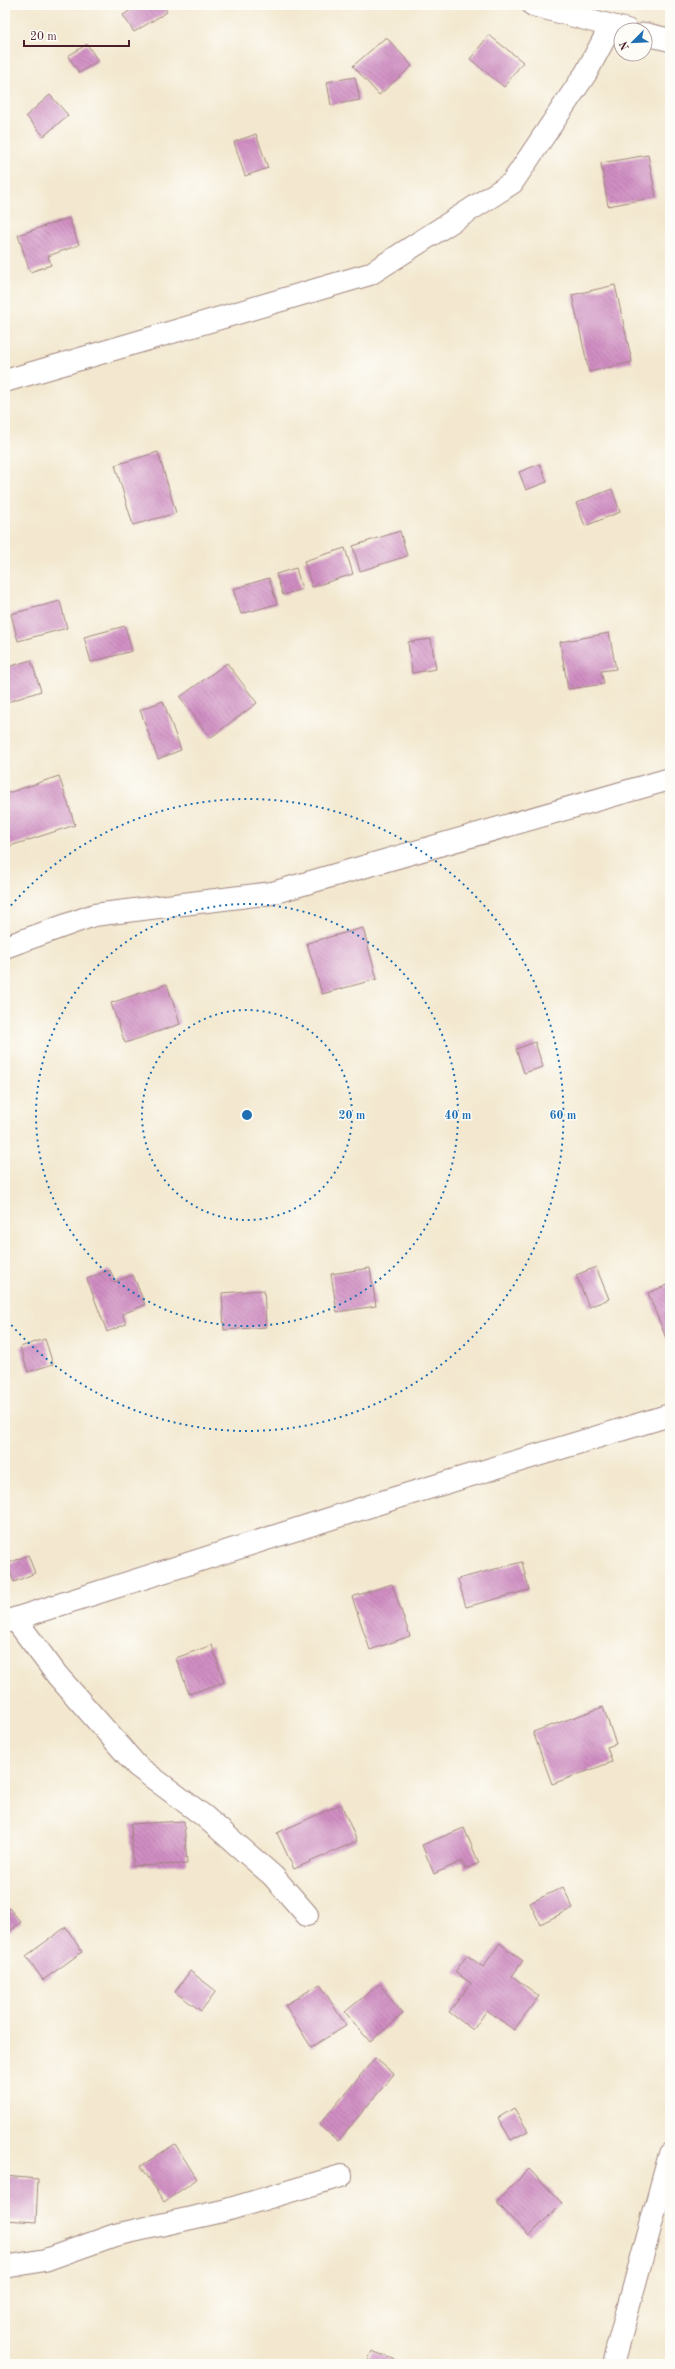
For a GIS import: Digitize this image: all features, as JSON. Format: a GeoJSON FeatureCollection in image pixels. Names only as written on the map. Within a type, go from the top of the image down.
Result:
{"type":"FeatureCollection","features":[{"type":"Feature","properties":{"kind":"street"},"geometry":{"type":"LineString","coordinates":[[533,5],[613,26]]}},
{"type":"Feature","properties":{"kind":"street"},"geometry":{"type":"LineString","coordinates":[[5,382],[370,274],[512,183],[586,73],[613,36]]}},
{"type":"Feature","properties":{"kind":"street"},"geometry":{"type":"LineString","coordinates":[[653,36],[670,40]]}},
{"type":"Feature","properties":{"kind":"street"},"geometry":{"type":"LineString","coordinates":[[5,947],[94,915],[272,893],[670,779]]}},
{"type":"Feature","properties":{"kind":"street"},"geometry":{"type":"LineString","coordinates":[[307,1915],[261,1866],[204,1816],[137,1766],[10,1621],[392,1499],[670,1415]]}},
{"type":"Feature","properties":{"kind":"street"},"geometry":{"type":"LineString","coordinates":[[614,2364],[670,2154]]}},
{"type":"Feature","properties":{"kind":"street"},"geometry":{"type":"LineString","coordinates":[[5,2267],[45,2260],[115,2235],[223,2211],[341,2176]]}},
{"type":"Feature","properties":{"kind":"building"},"geometry":{"type":"Polygon","coordinates":[[[139,5],[163,5],[167,12],[134,32],[123,15],[139,5]]]}},
{"type":"Feature","properties":{"kind":"building"},"geometry":{"type":"Polygon","coordinates":[[[489,35],[523,62],[504,87],[470,59],[489,35]]]}},
{"type":"Feature","properties":{"kind":"building"},"geometry":{"type":"Polygon","coordinates":[[[386,37],[412,66],[379,95],[353,66],[386,37]]]}},
{"type":"Feature","properties":{"kind":"building"},"geometry":{"type":"Polygon","coordinates":[[[87,44],[98,61],[79,73],[68,56],[87,44]]]}},
{"type":"Feature","properties":{"kind":"building"},"geometry":{"type":"Polygon","coordinates":[[[355,77],[360,100],[331,105],[327,82],[355,77]]]}},
{"type":"Feature","properties":{"kind":"building"},"geometry":{"type":"Polygon","coordinates":[[[50,95],[68,115],[44,136],[26,116],[50,95]]]}},
{"type":"Feature","properties":{"kind":"building"},"geometry":{"type":"Polygon","coordinates":[[[256,134],[268,168],[245,176],[234,142],[256,134]]]}},
{"type":"Feature","properties":{"kind":"building"},"geometry":{"type":"Polygon","coordinates":[[[648,155],[656,197],[608,206],[601,163],[648,155]]]}},
{"type":"Feature","properties":{"kind":"building"},"geometry":{"type":"Polygon","coordinates":[[[69,218],[79,245],[48,256],[51,265],[30,272],[18,235],[69,218]]]}},
{"type":"Feature","properties":{"kind":"building"},"geometry":{"type":"Polygon","coordinates":[[[615,285],[632,362],[589,372],[572,295],[615,285]]]}},
{"type":"Feature","properties":{"kind":"building"},"geometry":{"type":"Polygon","coordinates":[[[158,452],[176,513],[133,525],[115,465],[158,452]]]}},
{"type":"Feature","properties":{"kind":"building"},"geometry":{"type":"Polygon","coordinates":[[[540,464],[547,482],[526,490],[519,472],[540,464]]]}},
{"type":"Feature","properties":{"kind":"building"},"geometry":{"type":"Polygon","coordinates":[[[612,489],[620,512],[585,526],[576,503],[612,489]]]}},
{"type":"Feature","properties":{"kind":"building"},"geometry":{"type":"Polygon","coordinates":[[[400,531],[407,556],[360,571],[353,546],[400,531]]]}},
{"type":"Feature","properties":{"kind":"building"},"geometry":{"type":"Polygon","coordinates":[[[345,548],[353,574],[312,587],[304,561],[345,548]]]}},
{"type":"Feature","properties":{"kind":"building"},"geometry":{"type":"Polygon","coordinates":[[[296,568],[302,589],[283,595],[276,574],[296,568]]]}},
{"type":"Feature","properties":{"kind":"building"},"geometry":{"type":"Polygon","coordinates":[[[269,578],[277,604],[241,614],[233,589],[269,578]]]}},
{"type":"Feature","properties":{"kind":"building"},"geometry":{"type":"Polygon","coordinates":[[[60,601],[67,628],[18,641],[11,614],[60,601]]]}},
{"type":"Feature","properties":{"kind":"building"},"geometry":{"type":"Polygon","coordinates":[[[125,626],[132,651],[91,662],[84,637],[125,626]]]}},
{"type":"Feature","properties":{"kind":"building"},"geometry":{"type":"Polygon","coordinates":[[[609,633],[616,669],[601,671],[604,684],[568,689],[560,642],[609,633]]]}},
{"type":"Feature","properties":{"kind":"building"},"geometry":{"type":"Polygon","coordinates":[[[431,639],[436,669],[412,673],[408,642],[431,639]]]}},
{"type":"Feature","properties":{"kind":"building"},"geometry":{"type":"Polygon","coordinates":[[[31,660],[41,691],[5,703],[5,668],[31,660]]]}},
{"type":"Feature","properties":{"kind":"building"},"geometry":{"type":"Polygon","coordinates":[[[227,663],[257,703],[210,738],[180,697],[227,663]]]}},
{"type":"Feature","properties":{"kind":"building"},"geometry":{"type":"Polygon","coordinates":[[[163,701],[181,750],[158,759],[140,710],[163,701]]]}},
{"type":"Feature","properties":{"kind":"building"},"geometry":{"type":"Polygon","coordinates":[[[59,776],[75,825],[7,847],[5,840],[5,794],[59,776]]]}},
{"type":"Feature","properties":{"kind":"building"},"geometry":{"type":"Polygon","coordinates":[[[363,928],[377,979],[322,994],[307,943],[363,928]]]}},
{"type":"Feature","properties":{"kind":"building"},"geometry":{"type":"Polygon","coordinates":[[[167,984],[180,1024],[125,1043],[111,1003],[167,984]]]}},
{"type":"Feature","properties":{"kind":"building"},"geometry":{"type":"Polygon","coordinates":[[[535,1042],[543,1067],[524,1073],[516,1049],[535,1042]]]}},
{"type":"Feature","properties":{"kind":"building"},"geometry":{"type":"Polygon","coordinates":[[[596,1267],[609,1299],[589,1307],[576,1275],[596,1267]]]}},
{"type":"Feature","properties":{"kind":"building"},"geometry":{"type":"Polygon","coordinates":[[[370,1268],[376,1306],[337,1312],[331,1274],[370,1268]]]}},
{"type":"Feature","properties":{"kind":"building"},"geometry":{"type":"Polygon","coordinates":[[[110,1270],[115,1282],[133,1275],[145,1305],[122,1314],[126,1324],[107,1332],[87,1279],[110,1270]]]}},
{"type":"Feature","properties":{"kind":"building"},"geometry":{"type":"Polygon","coordinates":[[[670,1284],[670,1336],[666,1338],[648,1293],[670,1284]]]}},
{"type":"Feature","properties":{"kind":"building"},"geometry":{"type":"Polygon","coordinates":[[[264,1290],[266,1327],[224,1330],[222,1293],[264,1290]]]}},
{"type":"Feature","properties":{"kind":"building"},"geometry":{"type":"Polygon","coordinates":[[[45,1339],[53,1364],[28,1372],[20,1347],[45,1339]]]}},
{"type":"Feature","properties":{"kind":"building"},"geometry":{"type":"Polygon","coordinates":[[[28,1555],[35,1573],[14,1582],[7,1564],[28,1555]]]}},
{"type":"Feature","properties":{"kind":"building"},"geometry":{"type":"Polygon","coordinates":[[[522,1562],[529,1590],[466,1607],[458,1579],[522,1562]]]}},
{"type":"Feature","properties":{"kind":"building"},"geometry":{"type":"Polygon","coordinates":[[[392,1584],[410,1636],[370,1650],[352,1597],[392,1584]]]}},
{"type":"Feature","properties":{"kind":"building"},"geometry":{"type":"Polygon","coordinates":[[[212,1645],[224,1682],[189,1694],[176,1658],[212,1645]]]}},
{"type":"Feature","properties":{"kind":"building"},"geometry":{"type":"Polygon","coordinates":[[[603,1707],[616,1744],[607,1747],[612,1762],[552,1784],[533,1732],[603,1707]]]}},
{"type":"Feature","properties":{"kind":"building"},"geometry":{"type":"Polygon","coordinates":[[[341,1804],[357,1841],[294,1869],[277,1833],[341,1804]]]}},
{"type":"Feature","properties":{"kind":"building"},"geometry":{"type":"Polygon","coordinates":[[[184,1821],[187,1864],[133,1866],[131,1824],[184,1821]]]}},
{"type":"Feature","properties":{"kind":"building"},"geometry":{"type":"Polygon","coordinates":[[[464,1828],[479,1863],[465,1869],[462,1861],[434,1874],[422,1845],[464,1828]]]}},
{"type":"Feature","properties":{"kind":"building"},"geometry":{"type":"Polygon","coordinates":[[[563,1887],[573,1908],[540,1924],[530,1903],[563,1887]]]}},
{"type":"Feature","properties":{"kind":"building"},"geometry":{"type":"Polygon","coordinates":[[[9,1908],[21,1922],[7,1934],[5,1931],[5,1912],[9,1908]]]}},
{"type":"Feature","properties":{"kind":"building"},"geometry":{"type":"Polygon","coordinates":[[[66,1927],[82,1952],[43,1980],[26,1956],[66,1927]]]}},
{"type":"Feature","properties":{"kind":"building"},"geometry":{"type":"Polygon","coordinates":[[[500,1943],[523,1961],[512,1976],[539,1996],[514,2030],[487,2010],[473,2030],[449,2012],[471,1983],[455,1972],[467,1955],[483,1967],[500,1943]]]}},
{"type":"Feature","properties":{"kind":"building"},"geometry":{"type":"Polygon","coordinates":[[[190,1971],[216,1991],[201,2011],[175,1992],[190,1971]]]}},
{"type":"Feature","properties":{"kind":"building"},"geometry":{"type":"Polygon","coordinates":[[[320,1984],[346,2026],[311,2047],[285,2005],[320,1984]]]}},
{"type":"Feature","properties":{"kind":"building"},"geometry":{"type":"Polygon","coordinates":[[[379,1984],[403,2014],[370,2042],[345,2012],[379,1984]]]}},
{"type":"Feature","properties":{"kind":"building"},"geometry":{"type":"Polygon","coordinates":[[[375,2058],[394,2074],[338,2141],[319,2125],[375,2058]]]}},
{"type":"Feature","properties":{"kind":"building"},"geometry":{"type":"Polygon","coordinates":[[[514,2108],[528,2131],[511,2140],[498,2118],[514,2108]]]}},
{"type":"Feature","properties":{"kind":"building"},"geometry":{"type":"Polygon","coordinates":[[[175,2144],[197,2179],[164,2202],[141,2166],[175,2144]]]}},
{"type":"Feature","properties":{"kind":"building"},"geometry":{"type":"Polygon","coordinates":[[[529,2169],[562,2203],[529,2236],[496,2202],[529,2169]]]}},
{"type":"Feature","properties":{"kind":"building"},"geometry":{"type":"Polygon","coordinates":[[[5,2176],[38,2179],[36,2222],[5,2220],[5,2176]]]}},
{"type":"Feature","properties":{"kind":"building"},"geometry":{"type":"Polygon","coordinates":[[[372,2351],[405,2364],[366,2364],[372,2351]]]}}]}
